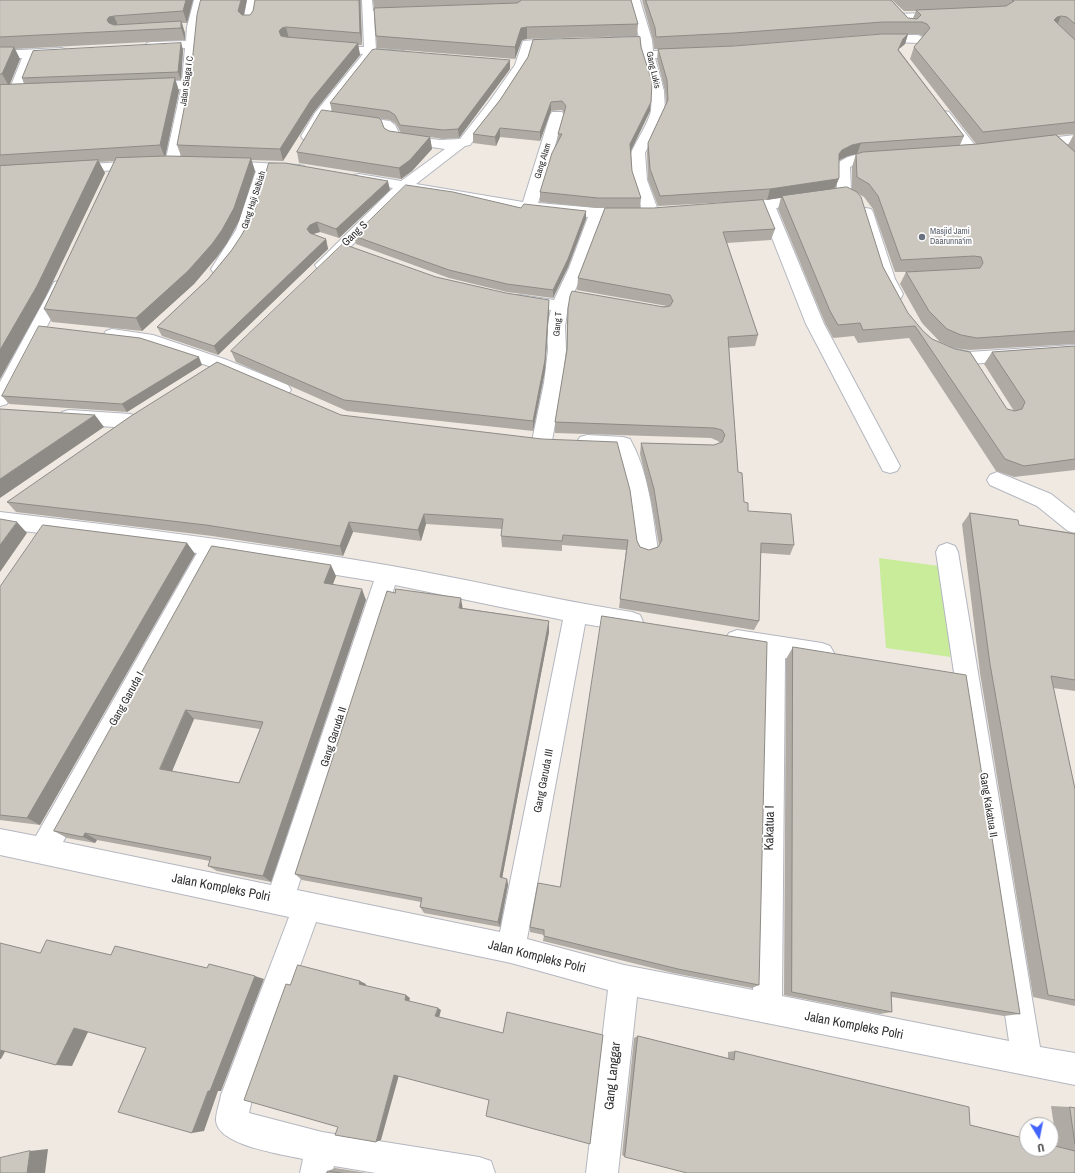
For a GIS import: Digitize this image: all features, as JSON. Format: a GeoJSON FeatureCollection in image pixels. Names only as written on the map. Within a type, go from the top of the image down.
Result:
{"type":"FeatureCollection","features":[{"type":"Feature","properties":{"kind":"street","name":"Jalan Siaga I C"},"geometry":{"type":"LineString","coordinates":[[172,162],[188,85],[193,27],[200,0]]}},
{"type":"Feature","properties":{"kind":"street"},"geometry":{"type":"LineString","coordinates":[[249,23],[253,0]]}},
{"type":"Feature","properties":{"kind":"street"},"geometry":{"type":"LineString","coordinates":[[341,49],[370,51],[366,0]]}},
{"type":"Feature","properties":{"kind":"street","name":"Gang Lukis"},"geometry":{"type":"LineString","coordinates":[[634,0],[646,40],[648,55],[658,91],[658,111],[638,153],[640,180],[651,213]]}},
{"type":"Feature","properties":{"kind":"street"},"geometry":{"type":"LineString","coordinates":[[889,6],[913,31],[918,39]]}},
{"type":"Feature","properties":{"kind":"street"},"geometry":{"type":"LineString","coordinates":[[368,15],[414,13]]}},
{"type":"Feature","properties":{"kind":"street"},"geometry":{"type":"LineString","coordinates":[[900,17],[954,15]]}},
{"type":"Feature","properties":{"kind":"street"},"geometry":{"type":"LineString","coordinates":[[178,28],[193,27]]}},
{"type":"Feature","properties":{"kind":"street"},"geometry":{"type":"LineString","coordinates":[[865,40],[918,39]]}},
{"type":"Feature","properties":{"kind":"street"},"geometry":{"type":"LineString","coordinates":[[906,51],[917,42],[918,39]]}},
{"type":"Feature","properties":{"kind":"street"},"geometry":{"type":"LineString","coordinates":[[601,41],[646,40]]}},
{"type":"Feature","properties":{"kind":"street","name":"Gang S"},"geometry":{"type":"LineString","coordinates":[[311,276],[349,249],[404,186],[460,144],[465,142],[494,105],[521,65],[527,44],[570,42]]}},
{"type":"Feature","properties":{"kind":"street"},"geometry":{"type":"LineString","coordinates":[[140,47],[191,44]]}},
{"type":"Feature","properties":{"kind":"street"},"geometry":{"type":"LineString","coordinates":[[0,55],[70,51]]}},
{"type":"Feature","properties":{"kind":"street"},"geometry":{"type":"LineString","coordinates":[[288,167],[320,116],[369,54],[377,52],[415,56]]}},
{"type":"Feature","properties":{"kind":"street"},"geometry":{"type":"LineString","coordinates":[[648,55],[702,53]]}},
{"type":"Feature","properties":{"kind":"street"},"geometry":{"type":"LineString","coordinates":[[30,54],[16,88],[11,91],[30,91]]}},
{"type":"Feature","properties":{"kind":"street"},"geometry":{"type":"LineString","coordinates":[[506,63],[521,65]]}},
{"type":"Feature","properties":{"kind":"street"},"geometry":{"type":"LineString","coordinates":[[133,87],[188,85]]}},
{"type":"Feature","properties":{"kind":"street"},"geometry":{"type":"LineString","coordinates":[[938,107],[972,151]]}},
{"type":"Feature","properties":{"kind":"street","name":"Gang Alam"},"geometry":{"type":"LineString","coordinates":[[529,207],[557,115]]}},
{"type":"Feature","properties":{"kind":"street"},"geometry":{"type":"LineString","coordinates":[[320,116],[385,124],[389,126],[392,136],[396,138],[449,145],[460,144]]}},
{"type":"Feature","properties":{"kind":"street"},"geometry":{"type":"LineString","coordinates":[[1017,146],[1075,139]]}},
{"type":"Feature","properties":{"kind":"street"},"geometry":{"type":"LineString","coordinates":[[1054,142],[1066,153]]}},
{"type":"Feature","properties":{"kind":"street"},"geometry":{"type":"LineString","coordinates":[[956,152],[987,149]]}},
{"type":"Feature","properties":{"kind":"street"},"geometry":{"type":"LineString","coordinates":[[895,156],[856,159],[846,162],[843,166],[844,190],[865,209],[894,278],[904,310]]}},
{"type":"Feature","properties":{"kind":"street"},"geometry":{"type":"LineString","coordinates":[[62,170],[112,174],[172,162],[188,163]]}},
{"type":"Feature","properties":{"kind":"street"},"geometry":{"type":"LineString","coordinates":[[211,164],[288,167],[312,171]]}},
{"type":"Feature","properties":{"kind":"street","name":"Gang Haji Salbiah"},"geometry":{"type":"LineString","coordinates":[[208,280],[219,269],[244,230],[265,166]]}},
{"type":"Feature","properties":{"kind":"street"},"geometry":{"type":"LineString","coordinates":[[343,176],[529,207],[597,214],[667,212]]}},
{"type":"Feature","properties":{"kind":"street"},"geometry":{"type":"LineString","coordinates":[[721,208],[839,195],[852,197]]}},
{"type":"Feature","properties":{"kind":"street"},"geometry":{"type":"LineString","coordinates":[[768,204],[814,324],[890,466]]}},
{"type":"Feature","properties":{"kind":"street","name":"Gang T"},"geometry":{"type":"LineString","coordinates":[[597,214],[577,268],[568,300],[556,326],[557,350],[549,441],[623,444]]}},
{"type":"Feature","properties":{"kind":"street"},"geometry":{"type":"LineString","coordinates":[[324,240],[349,249]]}},
{"type":"Feature","properties":{"kind":"street"},"geometry":{"type":"LineString","coordinates":[[3,408],[46,328],[67,271]]}},
{"type":"Feature","properties":{"kind":"street"},"geometry":{"type":"LineString","coordinates":[[507,298],[568,300]]}},
{"type":"Feature","properties":{"kind":"street"},"geometry":{"type":"LineString","coordinates":[[93,333],[152,334],[300,398]]}},
{"type":"Feature","properties":{"kind":"street"},"geometry":{"type":"LineString","coordinates":[[930,345],[954,356],[969,358],[1075,351]]}},
{"type":"Feature","properties":{"kind":"street"},"geometry":{"type":"LineString","coordinates":[[201,376],[221,364],[236,350]]}},
{"type":"Feature","properties":{"kind":"street"},"geometry":{"type":"LineString","coordinates":[[969,358],[981,376]]}},
{"type":"Feature","properties":{"kind":"street"},"geometry":{"type":"LineString","coordinates":[[54,416],[137,417],[106,438]]}},
{"type":"Feature","properties":{"kind":"street"},"geometry":{"type":"LineString","coordinates":[[623,444],[647,445]]}},
{"type":"Feature","properties":{"kind":"street"},"geometry":{"type":"LineString","coordinates":[[623,444],[630,457],[640,500],[646,550]]}},
{"type":"Feature","properties":{"kind":"street"},"geometry":{"type":"LineString","coordinates":[[997,480],[1044,500],[1075,525]]}},
{"type":"Feature","properties":{"kind":"street"},"geometry":{"type":"LineString","coordinates":[[2,512],[46,526],[212,546],[387,574],[576,613],[652,626]]}},
{"type":"Feature","properties":{"kind":"street"},"geometry":{"type":"LineString","coordinates":[[34,544],[46,526]]}},
{"type":"Feature","properties":{"kind":"street","name":"Gang Garuda I"},"geometry":{"type":"LineString","coordinates":[[43,851],[212,546]]}},
{"type":"Feature","properties":{"kind":"street","name":"Gang Kakatua II"},"geometry":{"type":"LineString","coordinates":[[947,552],[956,674],[1027,1058]]}},
{"type":"Feature","properties":{"kind":"street","name":"Gang Garuda II"},"geometry":{"type":"LineString","coordinates":[[319,1160],[245,1129],[232,1120],[237,1095],[294,903],[387,574]]}},
{"type":"Feature","properties":{"kind":"street","name":"Gang Garuda III"},"geometry":{"type":"LineString","coordinates":[[511,949],[576,613]]}},
{"type":"Feature","properties":{"kind":"street"},"geometry":{"type":"LineString","coordinates":[[721,637],[844,657]]}},
{"type":"Feature","properties":{"kind":"street","name":"Kakatua I"},"geometry":{"type":"LineString","coordinates":[[767,1009],[774,646]]}},
{"type":"Feature","properties":{"kind":"street","name":"Jalan Kompleks Polri"},"geometry":{"type":"LineString","coordinates":[[0,842],[511,949],[624,980],[767,1009],[1027,1058],[1075,1069]]}},
{"type":"Feature","properties":{"kind":"street","name":"Gang Langgar"},"geometry":{"type":"LineString","coordinates":[[602,1173],[624,980]]}},
{"type":"Feature","properties":{"kind":"street"},"geometry":{"type":"LineString","coordinates":[[319,1160],[479,1173]]}},
{"type":"Feature","properties":{"kind":"green space"},"geometry":{"type":"Polygon","coordinates":[[[879,558],[939,566],[951,657],[886,648],[879,558]]]}},
{"type":"Feature","properties":{"kind":"building"},"geometry":{"type":"Polygon","coordinates":[[[0,0],[186,0],[183,11],[114,16],[109,17],[107,20],[109,23],[114,25],[181,21],[181,28],[0,37],[0,0]]]}},
{"type":"Feature","properties":{"kind":"building"},"geometry":{"type":"Polygon","coordinates":[[[201,0],[241,0],[238,11],[242,15],[250,15],[253,11],[255,0],[359,0],[360,33],[286,27],[279,31],[281,36],[286,37],[358,43],[311,100],[280,149],[177,145],[191,73],[197,15],[201,0]]]}},
{"type":"Feature","properties":{"kind":"building"},"geometry":{"type":"Polygon","coordinates":[[[522,0],[631,0],[638,24],[521,28],[515,47],[376,36],[374,8],[517,3],[522,0]]]}},
{"type":"Feature","properties":{"kind":"building"},"geometry":{"type":"Polygon","coordinates":[[[646,0],[891,0],[908,18],[917,19],[921,15],[916,10],[1006,6],[1014,1],[1012,0],[1075,0],[1075,24],[1067,17],[1061,16],[1054,20],[1075,40],[1075,122],[983,132],[914,47],[930,28],[927,24],[922,22],[883,22],[656,37],[655,28],[646,0]]]}},
{"type":"Feature","properties":{"kind":"building"},"geometry":{"type":"Polygon","coordinates":[[[882,34],[908,34],[903,39],[898,50],[964,136],[861,143],[852,145],[842,150],[839,154],[839,178],[837,179],[770,189],[660,196],[650,169],[648,143],[668,100],[667,80],[658,49],[734,46],[882,34]]]}},
{"type":"Feature","properties":{"kind":"building"},"geometry":{"type":"Polygon","coordinates":[[[640,37],[641,47],[652,82],[651,102],[630,144],[632,171],[641,198],[598,198],[540,192],[552,153],[562,134],[558,134],[566,106],[562,101],[551,102],[540,132],[500,128],[495,137],[473,134],[500,100],[528,57],[533,40],[640,37]]]}},
{"type":"Feature","properties":{"kind":"building"},"geometry":{"type":"Polygon","coordinates":[[[181,43],[178,72],[22,78],[33,51],[181,43]]]}},
{"type":"Feature","properties":{"kind":"building"},"geometry":{"type":"Polygon","coordinates":[[[0,47],[14,47],[2,74],[0,74],[0,47]]]}},
{"type":"Feature","properties":{"kind":"building"},"geometry":{"type":"Polygon","coordinates":[[[376,49],[510,60],[458,129],[443,130],[400,125],[395,115],[389,111],[330,103],[372,50],[376,49]]]}},
{"type":"Feature","properties":{"kind":"building"},"geometry":{"type":"Polygon","coordinates":[[[175,78],[160,145],[0,155],[0,85],[175,78]]]}},
{"type":"Feature","properties":{"kind":"building"},"geometry":{"type":"Polygon","coordinates":[[[322,110],[379,118],[384,128],[389,131],[430,137],[410,160],[399,168],[297,152],[322,110]]]}},
{"type":"Feature","properties":{"kind":"building"},"geometry":{"type":"Polygon","coordinates":[[[1056,135],[1075,152],[1075,331],[977,338],[961,335],[947,329],[929,311],[906,272],[980,268],[983,263],[981,257],[974,256],[901,260],[878,196],[869,184],[857,177],[856,154],[863,152],[978,144],[1056,135]]]}},
{"type":"Feature","properties":{"kind":"building"},"geometry":{"type":"Polygon","coordinates":[[[167,156],[251,158],[234,208],[222,230],[212,244],[188,271],[136,318],[44,309],[116,158],[167,156]]]}},
{"type":"Feature","properties":{"kind":"building"},"geometry":{"type":"Polygon","coordinates":[[[98,160],[37,286],[0,350],[0,166],[98,160]]]}},
{"type":"Feature","properties":{"kind":"building"},"geometry":{"type":"Polygon","coordinates":[[[269,163],[285,163],[388,181],[336,229],[317,222],[310,225],[307,229],[310,233],[326,239],[214,346],[157,327],[208,279],[231,251],[254,213],[269,163]]]}},
{"type":"Feature","properties":{"kind":"building"},"geometry":{"type":"Polygon","coordinates":[[[406,185],[453,192],[521,208],[524,204],[586,211],[568,259],[553,290],[507,284],[449,270],[354,236],[406,185]]]}},
{"type":"Feature","properties":{"kind":"building"},"geometry":{"type":"Polygon","coordinates":[[[847,187],[857,192],[861,197],[883,267],[908,313],[932,339],[955,349],[970,352],[1007,409],[1015,411],[1022,409],[1025,402],[992,352],[1075,346],[1075,459],[1024,466],[1005,459],[915,326],[863,330],[860,323],[838,325],[830,311],[782,196],[847,187]]]}},
{"type":"Feature","properties":{"kind":"building"},"geometry":{"type":"Polygon","coordinates":[[[763,200],[775,229],[723,232],[758,335],[728,337],[738,472],[742,473],[744,502],[748,503],[748,511],[791,514],[794,545],[761,543],[759,621],[620,599],[628,540],[563,535],[562,541],[501,536],[503,519],[424,514],[418,530],[349,522],[340,546],[206,525],[7,502],[131,416],[217,362],[341,415],[542,439],[617,442],[630,490],[637,541],[640,547],[649,550],[658,547],[662,540],[654,489],[641,443],[714,445],[722,442],[725,435],[722,430],[714,428],[555,422],[567,350],[568,308],[570,296],[572,291],[664,307],[670,306],[673,301],[670,295],[578,278],[605,208],[653,208],[763,200]]]}},
{"type":"Feature","properties":{"kind":"building"},"geometry":{"type":"Polygon","coordinates":[[[343,244],[436,277],[506,293],[549,300],[545,360],[533,421],[344,400],[231,351],[343,244]]]}},
{"type":"Feature","properties":{"kind":"building"},"geometry":{"type":"Polygon","coordinates":[[[39,326],[140,338],[199,357],[122,404],[2,396],[39,326]]]}},
{"type":"Feature","properties":{"kind":"building"},"geometry":{"type":"Polygon","coordinates":[[[0,409],[95,415],[0,479],[0,409]]]}},
{"type":"Feature","properties":{"kind":"building"},"geometry":{"type":"Polygon","coordinates":[[[970,513],[1018,520],[1019,525],[1075,534],[1075,680],[1051,676],[1075,789],[1075,1000],[1048,995],[990,664],[970,513]]]}},
{"type":"Feature","properties":{"kind":"building"},"geometry":{"type":"Polygon","coordinates":[[[0,519],[17,522],[0,545],[0,519]]]}},
{"type":"Feature","properties":{"kind":"building"},"geometry":{"type":"Polygon","coordinates":[[[43,525],[187,543],[27,818],[0,815],[0,587],[43,525]]]}},
{"type":"Feature","properties":{"kind":"building"},"geometry":{"type":"Polygon","coordinates":[[[212,546],[331,565],[324,583],[362,589],[263,876],[208,866],[211,857],[85,833],[83,837],[54,831],[212,546]],[[186,710],[160,769],[239,783],[263,722],[186,710]]]}},
{"type":"Feature","properties":{"kind":"building"},"geometry":{"type":"Polygon","coordinates":[[[396,589],[461,598],[459,608],[549,621],[500,877],[507,879],[498,922],[420,907],[422,898],[295,874],[387,591],[395,593],[396,589]]]}},
{"type":"Feature","properties":{"kind":"building"},"geometry":{"type":"Polygon","coordinates":[[[602,616],[767,642],[759,985],[678,969],[544,936],[544,930],[530,927],[538,883],[560,887],[602,616]]]}},
{"type":"Feature","properties":{"kind":"building"},"geometry":{"type":"Polygon","coordinates":[[[793,647],[966,675],[1020,1014],[891,992],[892,1012],[792,992],[793,647]]]}},
{"type":"Feature","properties":{"kind":"building"},"geometry":{"type":"Polygon","coordinates":[[[47,940],[111,955],[115,946],[207,968],[209,964],[255,976],[192,1133],[118,1112],[146,1048],[74,1028],[56,1065],[0,1050],[0,943],[40,953],[47,940]]]}},
{"type":"Feature","properties":{"kind":"building"},"geometry":{"type":"Polygon","coordinates":[[[298,965],[360,981],[359,984],[406,995],[405,1000],[438,1008],[435,1016],[503,1033],[507,1012],[603,1035],[590,1144],[486,1116],[489,1100],[394,1075],[376,1142],[335,1135],[338,1127],[244,1100],[286,984],[290,985],[298,965]]]}},
{"type":"Feature","properties":{"kind":"building"},"geometry":{"type":"Polygon","coordinates":[[[638,1036],[734,1060],[735,1051],[969,1107],[970,1125],[1019,1137],[1019,1157],[1059,1157],[1059,1147],[1075,1151],[1075,1173],[687,1173],[625,1157],[638,1036]]]}},
{"type":"Feature","properties":{"kind":"building"},"geometry":{"type":"Polygon","coordinates":[[[1070,1107],[1075,1108],[1075,1144],[1070,1107]]]}},
{"type":"Feature","properties":{"kind":"building"},"geometry":{"type":"Polygon","coordinates":[[[30,1151],[27,1173],[0,1173],[0,1158],[30,1151]]]}},
{"type":"Feature","properties":{"kind":"building"},"geometry":{"type":"Polygon","coordinates":[[[328,1171],[341,1173],[327,1173],[328,1171]]]}},
{"type":"Feature","properties":{"kind":"place","name":"Masjid Jami Daarunna'im"},"geometry":{"type":"Point","coordinates":[922,237]}}]}
